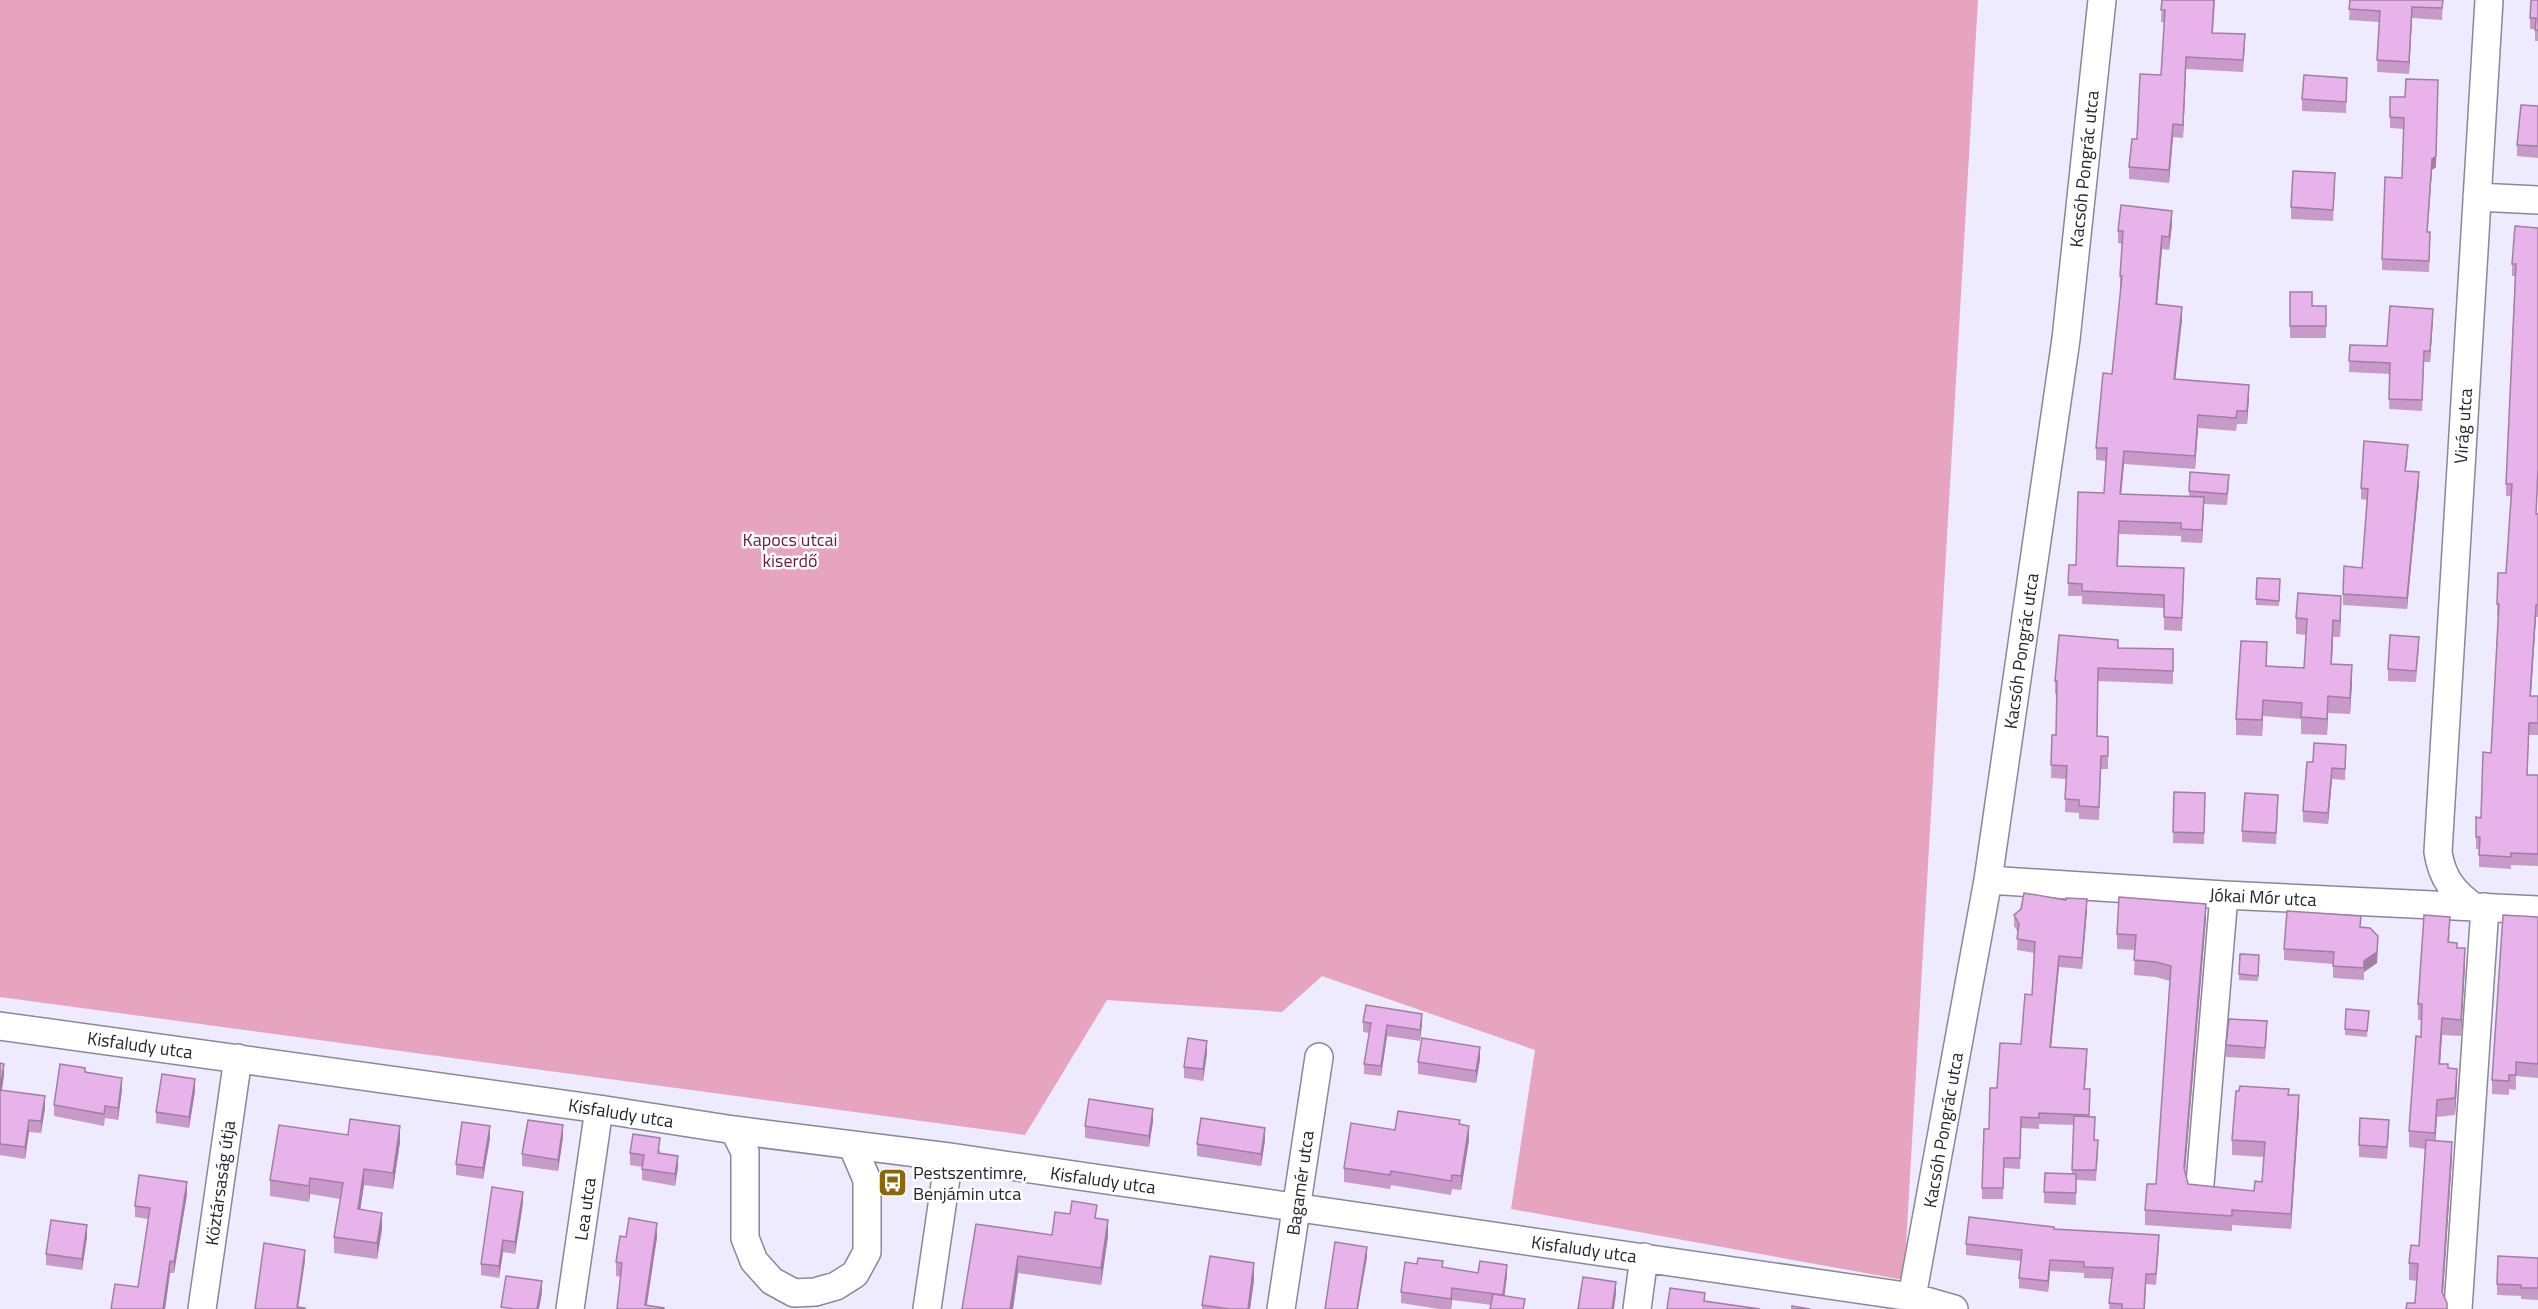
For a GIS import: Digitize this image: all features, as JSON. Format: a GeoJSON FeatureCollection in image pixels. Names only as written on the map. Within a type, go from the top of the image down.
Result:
{"type":"FeatureCollection","features":[{"type":"Feature","properties":{"kind":"street","name":"Kacsóh Pongrác utca"},"geometry":{"type":"LineString","coordinates":[[1912,1297],[1989,880],[2066,339],[2102,0]]}},
{"type":"Feature","properties":{"kind":"street","name":"Virág utca"},"geometry":{"type":"LineString","coordinates":[[2396,903],[2410,897],[2427,879],[2434,870],[2438,852],[2489,0]]}},
{"type":"Feature","properties":{"kind":"street"},"geometry":{"type":"LineString","coordinates":[[2477,197],[2538,200]]}},
{"type":"Feature","properties":{"kind":"street","name":"Virág utca"},"geometry":{"type":"LineString","coordinates":[[2438,852],[2443,875],[2449,885],[2480,907]]}},
{"type":"Feature","properties":{"kind":"street","name":"Jókai Mór utca"},"geometry":{"type":"LineString","coordinates":[[1989,880],[2224,895],[2538,910]]}},
{"type":"Feature","properties":{"kind":"street"},"geometry":{"type":"LineString","coordinates":[[2200,1184],[2224,895]]}},
{"type":"Feature","properties":{"kind":"street"},"geometry":{"type":"LineString","coordinates":[[2458,1309],[2480,907]]}},
{"type":"Feature","properties":{"kind":"street","name":"Kisfaludy utca"},"geometry":{"type":"LineString","coordinates":[[0,1026],[599,1109],[734,1130],[950,1157],[1644,1257],[1912,1297],[1954,1309]]}},
{"type":"Feature","properties":{"kind":"street","name":"Bagamér utca"},"geometry":{"type":"LineString","coordinates":[[1281,1309],[1319,1057]]}},
{"type":"Feature","properties":{"kind":"street","name":"Köztársaság útja"},"geometry":{"type":"LineString","coordinates":[[202,1309],[238,1058]]}},
{"type":"Feature","properties":{"kind":"street","name":"Lea utca"},"geometry":{"type":"LineString","coordinates":[[570,1309],[599,1109]]}},
{"type":"Feature","properties":{"kind":"street"},"geometry":{"type":"LineString","coordinates":[[734,1130],[746,1152],[745,1238],[754,1261],[772,1281],[794,1293],[815,1292],[836,1286],[855,1274],[867,1252],[867,1180],[852,1144]]}},
{"type":"Feature","properties":{"kind":"street"},"geometry":{"type":"LineString","coordinates":[[927,1309],[950,1157]]}},
{"type":"Feature","properties":{"kind":"street"},"geometry":{"type":"LineString","coordinates":[[1637,1309],[1644,1257]]}},
{"type":"Feature","properties":{"kind":"green space","name":"Kapocs utcai kiserdő"},"geometry":{"type":"Polygon","coordinates":[[[0,0],[1978,0],[1904,1280],[1511,1209],[1535,1050],[1322,976],[1282,1012],[1107,1000],[1025,1135],[0,997],[0,0]]]}},
{"type":"Feature","properties":{"kind":"building"},"geometry":{"type":"Polygon","coordinates":[[[2162,0],[2214,0],[2212,33],[2245,34],[2243,60],[2186,57],[2183,125],[2173,124],[2169,170],[2129,167],[2132,139],[2137,139],[2140,74],[2161,75],[2165,10],[2161,10],[2162,0]]]}},
{"type":"Feature","properties":{"kind":"building"},"geometry":{"type":"Polygon","coordinates":[[[2350,0],[2443,0],[2442,8],[2412,7],[2409,62],[2377,60],[2380,11],[2349,9],[2350,0]]]}},
{"type":"Feature","properties":{"kind":"building"},"geometry":{"type":"Polygon","coordinates":[[[2531,0],[2538,0],[2538,30],[2535,30],[2536,18],[2530,18],[2531,0]]]}},
{"type":"Feature","properties":{"kind":"building"},"geometry":{"type":"Polygon","coordinates":[[[2304,75],[2347,78],[2346,102],[2302,99],[2304,75]]]}},
{"type":"Feature","properties":{"kind":"building"},"geometry":{"type":"Polygon","coordinates":[[[2406,79],[2438,80],[2436,156],[2432,159],[2427,232],[2430,232],[2429,261],[2382,259],[2385,177],[2402,178],[2404,118],[2390,117],[2390,97],[2405,97],[2406,79]]]}},
{"type":"Feature","properties":{"kind":"building"},"geometry":{"type":"Polygon","coordinates":[[[2521,105],[2538,106],[2538,146],[2517,145],[2521,105]]]}},
{"type":"Feature","properties":{"kind":"building"},"geometry":{"type":"Polygon","coordinates":[[[2293,171],[2335,173],[2333,210],[2291,207],[2293,171]]]}},
{"type":"Feature","properties":{"kind":"building"},"geometry":{"type":"Polygon","coordinates":[[[2121,205],[2172,211],[2169,237],[2162,236],[2156,304],[2182,307],[2174,379],[2249,385],[2247,411],[2237,411],[2236,418],[2198,415],[2195,456],[2124,451],[2120,494],[2204,497],[2202,530],[2181,529],[2181,523],[2119,521],[2117,566],[2184,568],[2182,618],[2164,617],[2164,595],[2082,591],[2082,584],[2068,583],[2069,565],[2076,565],[2078,492],[2104,493],[2107,448],[2096,448],[2103,373],[2112,374],[2122,276],[2120,276],[2123,231],[2118,231],[2121,205]]]}},
{"type":"Feature","properties":{"kind":"building"},"geometry":{"type":"Polygon","coordinates":[[[2515,226],[2538,228],[2536,514],[2538,514],[2538,605],[2536,605],[2530,696],[2538,696],[2538,723],[2529,723],[2527,775],[2538,775],[2538,854],[2511,853],[2511,857],[2479,855],[2480,837],[2476,837],[2476,817],[2481,818],[2483,752],[2491,753],[2499,604],[2497,604],[2498,573],[2506,573],[2512,484],[2506,484],[2516,264],[2512,264],[2515,226]]]}},
{"type":"Feature","properties":{"kind":"building"},"geometry":{"type":"Polygon","coordinates":[[[2290,292],[2312,292],[2312,306],[2326,306],[2326,326],[2290,326],[2290,292]]]}},
{"type":"Feature","properties":{"kind":"building"},"geometry":{"type":"Polygon","coordinates":[[[2390,306],[2433,309],[2430,351],[2424,351],[2422,400],[2389,399],[2390,363],[2349,361],[2350,345],[2387,346],[2390,306]]]}},
{"type":"Feature","properties":{"kind":"building"},"geometry":{"type":"Polygon","coordinates":[[[2364,441],[2408,445],[2405,471],[2419,472],[2407,598],[2343,594],[2344,566],[2362,568],[2368,489],[2361,488],[2364,441]]]}},
{"type":"Feature","properties":{"kind":"building"},"geometry":{"type":"Polygon","coordinates":[[[2190,472],[2229,475],[2227,494],[2189,491],[2190,472]]]}},
{"type":"Feature","properties":{"kind":"building"},"geometry":{"type":"Polygon","coordinates":[[[2257,578],[2280,579],[2279,601],[2256,599],[2257,578]]]}},
{"type":"Feature","properties":{"kind":"building"},"geometry":{"type":"Polygon","coordinates":[[[2298,593],[2341,596],[2340,621],[2333,620],[2331,664],[2352,665],[2350,698],[2328,696],[2327,719],[2301,717],[2302,703],[2263,700],[2262,720],[2236,719],[2241,641],[2267,642],[2266,666],[2304,668],[2307,619],[2296,618],[2298,593]]]}},
{"type":"Feature","properties":{"kind":"building"},"geometry":{"type":"Polygon","coordinates":[[[2059,635],[2118,640],[2118,648],[2173,649],[2173,671],[2098,668],[2097,736],[2108,737],[2108,756],[2101,756],[2099,807],[2079,806],[2079,800],[2065,799],[2067,766],[2051,765],[2052,735],[2056,735],[2057,681],[2055,681],[2059,635]]]}},
{"type":"Feature","properties":{"kind":"building"},"geometry":{"type":"Polygon","coordinates":[[[2390,635],[2419,637],[2416,671],[2388,669],[2390,635]]]}},
{"type":"Feature","properties":{"kind":"building"},"geometry":{"type":"Polygon","coordinates":[[[2314,743],[2346,745],[2345,769],[2332,768],[2328,813],[2303,811],[2307,762],[2313,762],[2314,743]]]}},
{"type":"Feature","properties":{"kind":"building"},"geometry":{"type":"Polygon","coordinates":[[[2174,792],[2205,793],[2204,833],[2173,832],[2174,792]]]}},
{"type":"Feature","properties":{"kind":"building"},"geometry":{"type":"Polygon","coordinates":[[[2245,793],[2278,795],[2276,833],[2242,831],[2245,793]]]}},
{"type":"Feature","properties":{"kind":"building"},"geometry":{"type":"Polygon","coordinates":[[[2024,893],[2066,900],[2066,898],[2087,899],[2082,958],[2059,956],[2050,1047],[2087,1049],[2084,1089],[2090,1089],[2089,1115],[2039,1113],[2039,1118],[2021,1117],[2020,1158],[2004,1158],[2003,1188],[1982,1188],[1984,1129],[1989,1129],[1990,1088],[1997,1088],[2000,1043],[2021,1044],[2025,994],[2032,995],[2035,942],[2017,939],[2019,924],[2014,915],[2021,909],[2024,893]]]}},
{"type":"Feature","properties":{"kind":"building"},"geometry":{"type":"Polygon","coordinates":[[[2119,897],[2206,904],[2184,1168],[2188,1184],[2254,1191],[2255,1181],[2262,1182],[2265,1142],[2232,1140],[2236,1091],[2239,1091],[2240,1086],[2289,1089],[2288,1095],[2299,1095],[2291,1214],[2232,1210],[2232,1216],[2145,1210],[2147,1184],[2156,1184],[2171,966],[2134,960],[2136,935],[2117,934],[2119,897]]]}},
{"type":"Feature","properties":{"kind":"building"},"geometry":{"type":"Polygon","coordinates":[[[2287,911],[2361,916],[2360,927],[2370,928],[2378,936],[2377,952],[2364,961],[2364,968],[2333,966],[2334,952],[2284,949],[2287,911]]]}},
{"type":"Feature","properties":{"kind":"building"},"geometry":{"type":"Polygon","coordinates":[[[2424,915],[2450,917],[2448,942],[2457,943],[2457,948],[2465,948],[2461,1020],[2442,1018],[2439,1064],[2448,1064],[2448,1068],[2457,1069],[2455,1098],[2437,1100],[2435,1133],[2409,1131],[2416,1036],[2421,1037],[2422,1004],[2418,1004],[2424,915]]]}},
{"type":"Feature","properties":{"kind":"building"},"geometry":{"type":"Polygon","coordinates":[[[2503,915],[2538,917],[2538,1064],[2516,1062],[2516,1075],[2509,1075],[2509,1081],[2492,1080],[2503,915]]]}},
{"type":"Feature","properties":{"kind":"building"},"geometry":{"type":"Polygon","coordinates":[[[2240,954],[2259,955],[2258,976],[2239,974],[2240,954]]]}},
{"type":"Feature","properties":{"kind":"building"},"geometry":{"type":"Polygon","coordinates":[[[1366,1005],[1422,1014],[1420,1030],[1387,1025],[1381,1066],[1364,1064],[1371,1023],[1363,1022],[1366,1005]]]}},
{"type":"Feature","properties":{"kind":"building"},"geometry":{"type":"Polygon","coordinates":[[[2346,1009],[2369,1011],[2367,1031],[2345,1029],[2346,1009]]]}},
{"type":"Feature","properties":{"kind":"building"},"geometry":{"type":"Polygon","coordinates":[[[2229,1019],[2267,1021],[2265,1048],[2226,1045],[2229,1019]]]}},
{"type":"Feature","properties":{"kind":"building"},"geometry":{"type":"Polygon","coordinates":[[[1188,1038],[1207,1041],[1203,1069],[1184,1067],[1188,1038]]]}},
{"type":"Feature","properties":{"kind":"building"},"geometry":{"type":"Polygon","coordinates":[[[1422,1038],[1480,1047],[1476,1071],[1418,1062],[1422,1038]]]}},
{"type":"Feature","properties":{"kind":"building"},"geometry":{"type":"Polygon","coordinates":[[[0,1063],[4,1064],[0,1088],[0,1063]]]}},
{"type":"Feature","properties":{"kind":"building"},"geometry":{"type":"Polygon","coordinates":[[[60,1064],[85,1068],[85,1072],[122,1078],[118,1108],[105,1106],[104,1114],[54,1105],[60,1064]]]}},
{"type":"Feature","properties":{"kind":"building"},"geometry":{"type":"Polygon","coordinates":[[[162,1074],[195,1079],[189,1117],[156,1112],[162,1074]]]}},
{"type":"Feature","properties":{"kind":"building"},"geometry":{"type":"Polygon","coordinates":[[[0,1090],[45,1096],[41,1121],[29,1120],[25,1147],[0,1144],[0,1090]]]}},
{"type":"Feature","properties":{"kind":"building"},"geometry":{"type":"Polygon","coordinates":[[[1089,1099],[1153,1109],[1149,1136],[1085,1126],[1089,1099]]]}},
{"type":"Feature","properties":{"kind":"building"},"geometry":{"type":"Polygon","coordinates":[[[1398,1111],[1460,1120],[1459,1124],[1469,1126],[1461,1176],[1452,1175],[1451,1181],[1391,1171],[1390,1175],[1344,1168],[1351,1123],[1395,1130],[1398,1111]]]}},
{"type":"Feature","properties":{"kind":"building"},"geometry":{"type":"Polygon","coordinates":[[[2074,1116],[2095,1117],[2094,1140],[2098,1140],[2096,1170],[2072,1170],[2074,1116]]]}},
{"type":"Feature","properties":{"kind":"building"},"geometry":{"type":"Polygon","coordinates":[[[1201,1118],[1265,1128],[1261,1154],[1197,1144],[1201,1118]]]}},
{"type":"Feature","properties":{"kind":"building"},"geometry":{"type":"Polygon","coordinates":[[[2360,1118],[2389,1120],[2387,1147],[2359,1145],[2360,1118]]]}},
{"type":"Feature","properties":{"kind":"building"},"geometry":{"type":"Polygon","coordinates":[[[350,1119],[400,1126],[393,1173],[364,1169],[358,1209],[382,1213],[377,1243],[334,1237],[343,1183],[310,1178],[309,1186],[270,1180],[279,1125],[348,1135],[350,1119]]]}},
{"type":"Feature","properties":{"kind":"building"},"geometry":{"type":"Polygon","coordinates":[[[528,1120],[563,1125],[558,1160],[522,1154],[528,1120]]]}},
{"type":"Feature","properties":{"kind":"building"},"geometry":{"type":"Polygon","coordinates":[[[462,1122],[490,1126],[483,1168],[456,1164],[462,1122]]]}},
{"type":"Feature","properties":{"kind":"building"},"geometry":{"type":"Polygon","coordinates":[[[633,1134],[660,1138],[658,1153],[678,1156],[675,1174],[642,1169],[644,1155],[630,1153],[633,1134]]]}},
{"type":"Feature","properties":{"kind":"building"},"geometry":{"type":"Polygon","coordinates":[[[2426,1140],[2452,1142],[2442,1292],[2447,1309],[2406,1309],[2407,1303],[2415,1303],[2418,1264],[2409,1263],[2411,1245],[2419,1246],[2426,1140]]]}},
{"type":"Feature","properties":{"kind":"building"},"geometry":{"type":"Polygon","coordinates":[[[2045,1173],[2076,1174],[2076,1193],[2044,1192],[2045,1173]]]}},
{"type":"Feature","properties":{"kind":"building"},"geometry":{"type":"Polygon","coordinates":[[[139,1175],[187,1182],[174,1262],[170,1261],[163,1309],[111,1309],[115,1284],[138,1287],[150,1208],[135,1206],[139,1175]]]}},
{"type":"Feature","properties":{"kind":"building"},"geometry":{"type":"Polygon","coordinates":[[[492,1187],[523,1192],[515,1242],[503,1240],[499,1266],[481,1264],[492,1187]]]}},
{"type":"Feature","properties":{"kind":"building"},"geometry":{"type":"Polygon","coordinates":[[[1072,1201],[1097,1205],[1095,1218],[1108,1220],[1101,1268],[1018,1256],[1010,1309],[962,1309],[976,1224],[1052,1235],[1055,1212],[1070,1214],[1072,1201]]]}},
{"type":"Feature","properties":{"kind":"building"},"geometry":{"type":"Polygon","coordinates":[[[1969,1217],[2054,1227],[2054,1229],[2159,1235],[2156,1274],[2146,1274],[2144,1309],[2122,1309],[2122,1304],[2109,1303],[2113,1268],[2084,1267],[2084,1262],[2050,1260],[2048,1281],[2019,1278],[2022,1250],[1966,1244],[1969,1217]]]}},
{"type":"Feature","properties":{"kind":"building"},"geometry":{"type":"Polygon","coordinates":[[[629,1218],[657,1223],[645,1305],[664,1309],[617,1309],[622,1263],[616,1262],[620,1236],[626,1237],[629,1218]]]}},
{"type":"Feature","properties":{"kind":"building"},"geometry":{"type":"Polygon","coordinates":[[[51,1220],[87,1225],[82,1259],[46,1254],[51,1220]]]}},
{"type":"Feature","properties":{"kind":"building"},"geometry":{"type":"Polygon","coordinates":[[[1335,1242],[1367,1247],[1357,1309],[1325,1309],[1335,1242]]]}},
{"type":"Feature","properties":{"kind":"building"},"geometry":{"type":"Polygon","coordinates":[[[264,1243],[305,1250],[297,1307],[305,1309],[255,1309],[264,1243]]]}},
{"type":"Feature","properties":{"kind":"building"},"geometry":{"type":"Polygon","coordinates":[[[1210,1256],[1254,1263],[1248,1309],[1202,1305],[1210,1256]]]}},
{"type":"Feature","properties":{"kind":"building"},"geometry":{"type":"Polygon","coordinates":[[[2498,1256],[2538,1258],[2538,1288],[2497,1284],[2498,1256]]]}},
{"type":"Feature","properties":{"kind":"building"},"geometry":{"type":"Polygon","coordinates":[[[1418,1258],[1443,1261],[1442,1267],[1478,1273],[1480,1261],[1507,1265],[1503,1295],[1452,1288],[1451,1299],[1401,1292],[1405,1262],[1417,1264],[1418,1258]]]}},
{"type":"Feature","properties":{"kind":"building"},"geometry":{"type":"Polygon","coordinates":[[[506,1276],[542,1281],[537,1309],[501,1307],[506,1276]]]}},
{"type":"Feature","properties":{"kind":"building"},"geometry":{"type":"Polygon","coordinates":[[[1583,1277],[1616,1282],[1612,1309],[1578,1309],[1583,1277]]]}},
{"type":"Feature","properties":{"kind":"building"},"geometry":{"type":"Polygon","coordinates":[[[1670,1288],[1705,1293],[1704,1301],[1760,1309],[1667,1309],[1670,1288]]]}},
{"type":"Feature","properties":{"kind":"building"},"geometry":{"type":"Polygon","coordinates":[[[1493,1294],[1525,1299],[1523,1309],[1490,1309],[1493,1294]]]}},
{"type":"Feature","properties":{"kind":"building"},"geometry":{"type":"Polygon","coordinates":[[[1792,1306],[1810,1309],[1792,1309],[1792,1306]]]}},
{"type":"Feature","properties":{"kind":"place","name":"Pestszentimre, Benjámin utca"},"geometry":{"type":"Point","coordinates":[892,1182]}}]}
